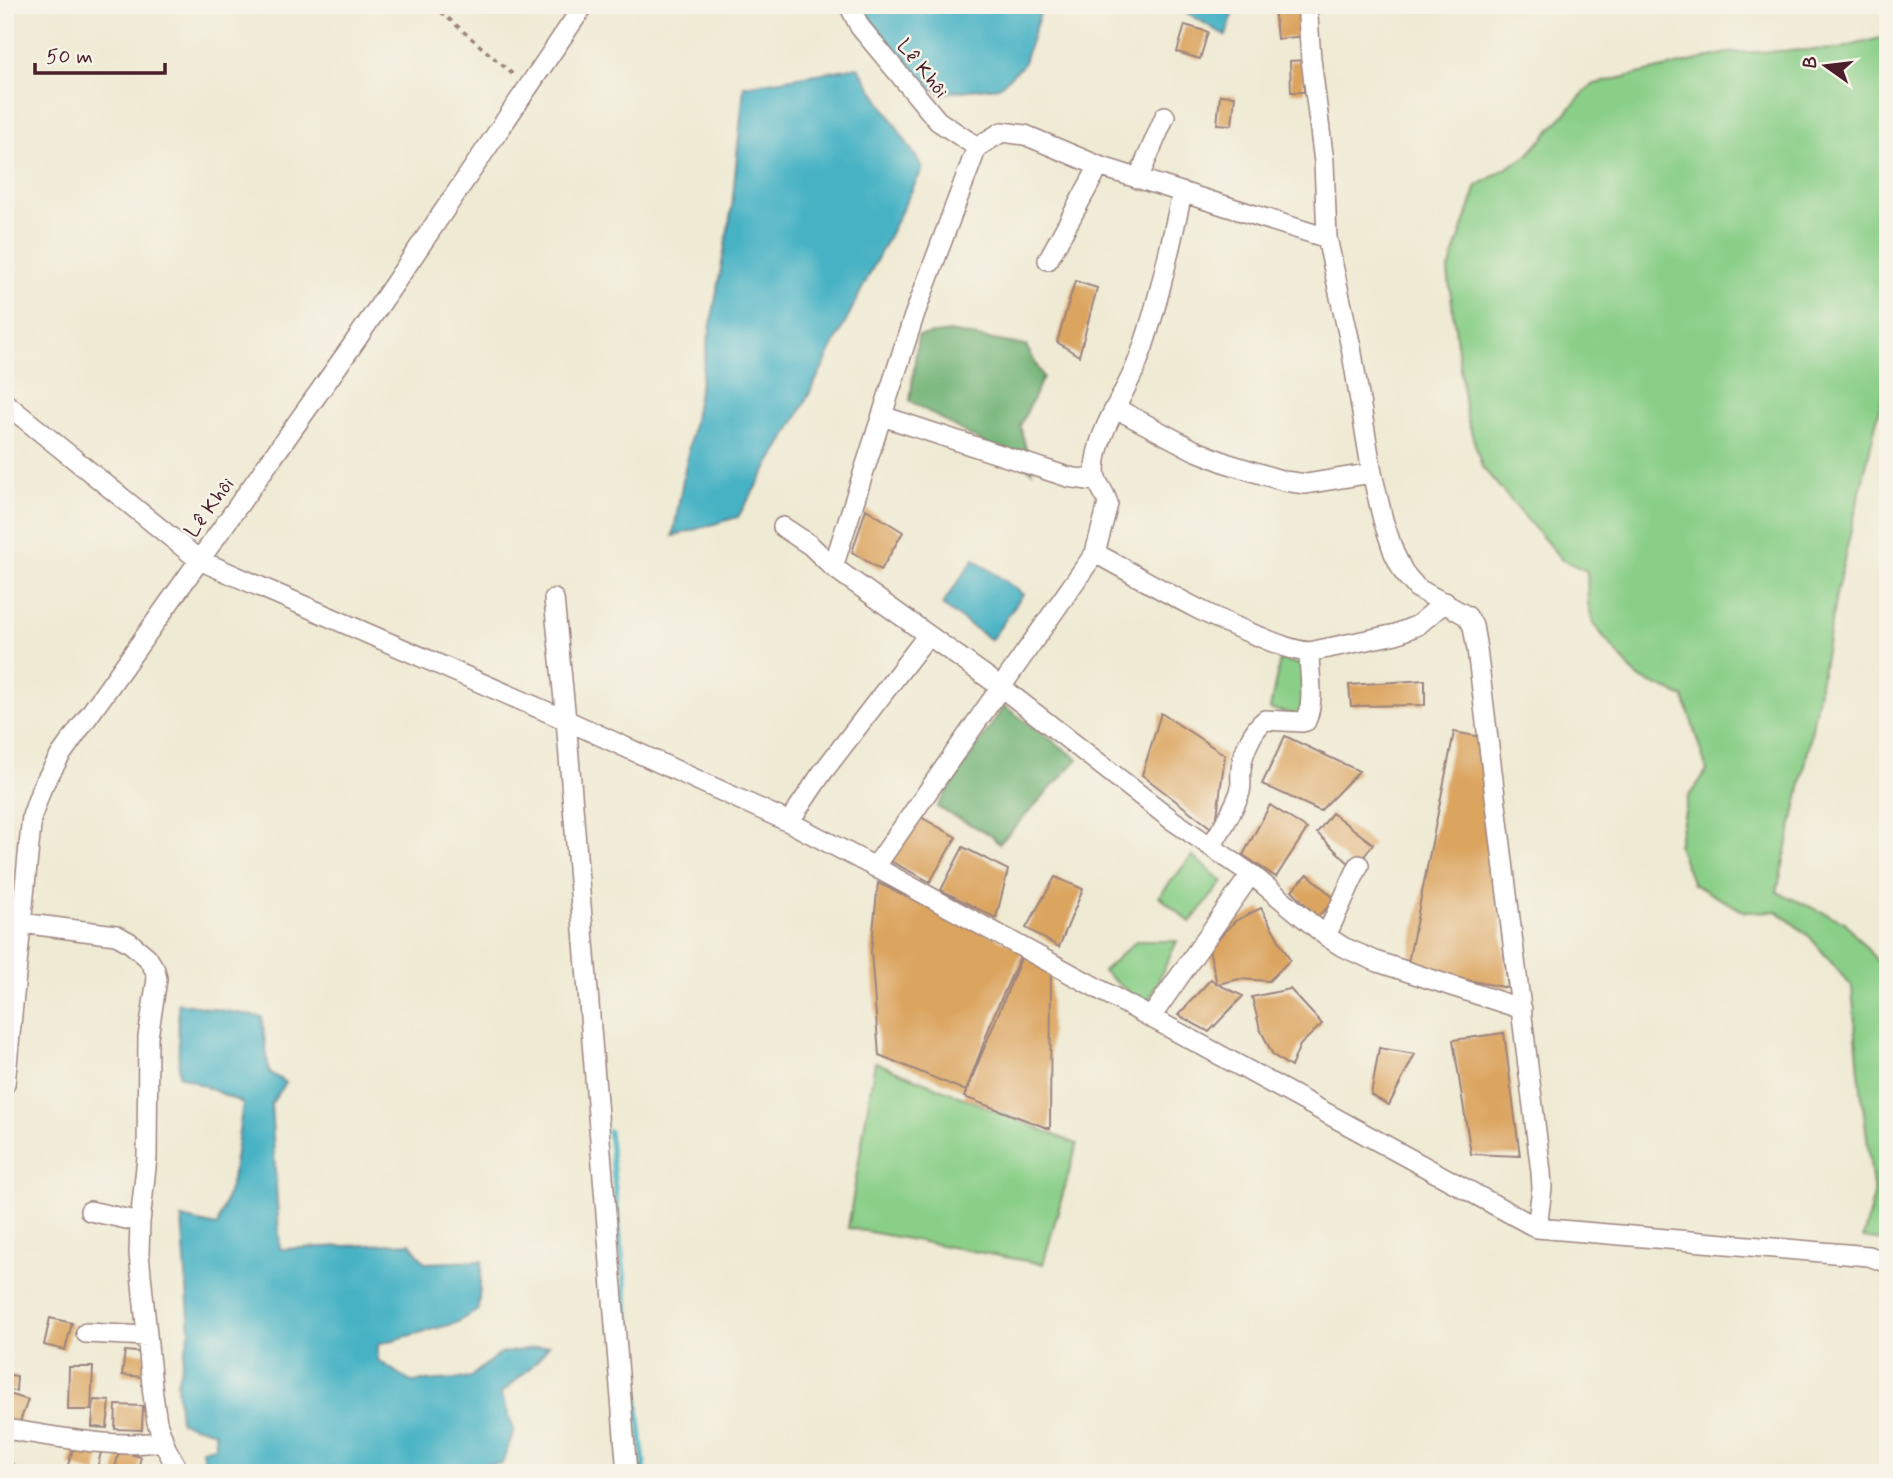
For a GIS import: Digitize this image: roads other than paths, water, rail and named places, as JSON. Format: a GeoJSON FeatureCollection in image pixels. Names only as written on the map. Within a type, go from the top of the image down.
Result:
{"type":"FeatureCollection","features":[{"type":"Feature","properties":{"kind":"street","name":"Lê Khôi"},"geometry":{"type":"LineString","coordinates":[[5,1084],[32,816],[42,787],[60,756],[354,343],[584,5]]}},
{"type":"Feature","properties":{"kind":"street","name":"Lê Khôi"},"geometry":{"type":"LineString","coordinates":[[849,5],[860,27],[938,121],[977,147]]}},
{"type":"Feature","properties":{"kind":"street"},"geometry":{"type":"LineString","coordinates":[[1308,17],[1325,171],[1327,238],[1351,347],[1372,473],[1383,520],[1394,553],[1404,573],[1417,589],[1467,616],[1473,626],[1542,1188],[1537,1228]]}},
{"type":"Feature","properties":{"kind":"street"},"geometry":{"type":"LineString","coordinates":[[1138,179],[1166,116]]}},
{"type":"Feature","properties":{"kind":"street"},"geometry":{"type":"LineString","coordinates":[[833,567],[914,316],[977,147],[997,134],[1009,132],[1025,135],[1099,166],[1327,238]]}},
{"type":"Feature","properties":{"kind":"street"},"geometry":{"type":"LineString","coordinates":[[1048,260],[1099,166]]}},
{"type":"Feature","properties":{"kind":"street"},"geometry":{"type":"LineString","coordinates":[[875,867],[1095,554],[1108,504],[1095,481],[1096,459],[1105,431],[1138,363],[1152,319],[1182,194]]}},
{"type":"Feature","properties":{"kind":"street"},"geometry":{"type":"LineString","coordinates":[[5,403],[199,560],[566,720],[789,822],[1537,1228],[1869,1256],[1888,1264]]}},
{"type":"Feature","properties":{"kind":"street"},"geometry":{"type":"LineString","coordinates":[[1116,409],[1194,450],[1284,481],[1306,484],[1372,473]]}},
{"type":"Feature","properties":{"kind":"street"},"geometry":{"type":"LineString","coordinates":[[882,416],[1068,477],[1095,481]]}},
{"type":"Feature","properties":{"kind":"street"},"geometry":{"type":"LineString","coordinates":[[783,527],[810,545],[833,567],[1001,687],[1162,812],[1251,874],[1326,936],[1343,947],[1378,962],[1522,1009]]}},
{"type":"Feature","properties":{"kind":"street"},"geometry":{"type":"LineString","coordinates":[[1095,554],[1197,609],[1292,649],[1309,652],[1396,634],[1418,625],[1445,603]]}},
{"type":"Feature","properties":{"kind":"street"},"geometry":{"type":"LineString","coordinates":[[554,599],[627,1473]]}},
{"type":"Feature","properties":{"kind":"street"},"geometry":{"type":"LineString","coordinates":[[789,822],[822,773],[928,635]]}},
{"type":"Feature","properties":{"kind":"street"},"geometry":{"type":"LineString","coordinates":[[1211,847],[1235,805],[1241,788],[1242,762],[1259,724],[1265,720],[1306,721],[1310,704],[1309,652]]}},
{"type":"Feature","properties":{"kind":"street"},"geometry":{"type":"LineString","coordinates":[[1326,936],[1359,865]]}},
{"type":"Feature","properties":{"kind":"street"},"geometry":{"type":"LineString","coordinates":[[1151,1017],[1251,874]]}},
{"type":"Feature","properties":{"kind":"street"},"geometry":{"type":"LineString","coordinates":[[21,922],[116,935],[130,942],[147,957],[155,970],[156,984],[148,1037],[147,1157],[139,1254],[153,1395],[163,1441],[180,1473]]}},
{"type":"Feature","properties":{"kind":"street"},"geometry":{"type":"LineString","coordinates":[[90,1211],[140,1222]]}},
{"type":"Feature","properties":{"kind":"street"},"geometry":{"type":"LineString","coordinates":[[86,1333],[147,1336]]}},
{"type":"Feature","properties":{"kind":"street"},"geometry":{"type":"LineString","coordinates":[[5,1429],[107,1442],[137,1444],[163,1441]]}},
{"type":"Feature","properties":{"kind":"water"},"geometry":{"type":"Polygon","coordinates":[[[863,5],[1053,5],[1041,10],[1023,65],[999,87],[941,93],[915,78],[866,14],[863,5]]]}},
{"type":"Feature","properties":{"kind":"water"},"geometry":{"type":"Polygon","coordinates":[[[1174,5],[1235,5],[1226,36],[1174,5]]]}},
{"type":"Feature","properties":{"kind":"water"},"geometry":{"type":"Polygon","coordinates":[[[858,67],[923,168],[799,414],[738,517],[673,536],[732,207],[744,86],[858,67]]]}},
{"type":"Feature","properties":{"kind":"water"},"geometry":{"type":"Polygon","coordinates":[[[974,559],[1023,594],[991,640],[942,605],[974,559]]]}},
{"type":"Feature","properties":{"kind":"water"},"geometry":{"type":"Polygon","coordinates":[[[178,1003],[262,1017],[269,1072],[286,1083],[271,1104],[280,1249],[410,1243],[425,1263],[482,1261],[478,1310],[456,1323],[378,1344],[378,1360],[411,1382],[469,1378],[499,1354],[549,1345],[535,1363],[501,1394],[514,1430],[502,1464],[480,1464],[468,1473],[205,1473],[202,1449],[216,1447],[215,1432],[180,1422],[177,1383],[190,1331],[182,1218],[217,1226],[232,1180],[243,1103],[179,1075],[178,1003]]]}},
{"type":"Feature","properties":{"kind":"waterway"},"geometry":{"type":"LineString","coordinates":[[609,1131],[645,1473]]}}]}
